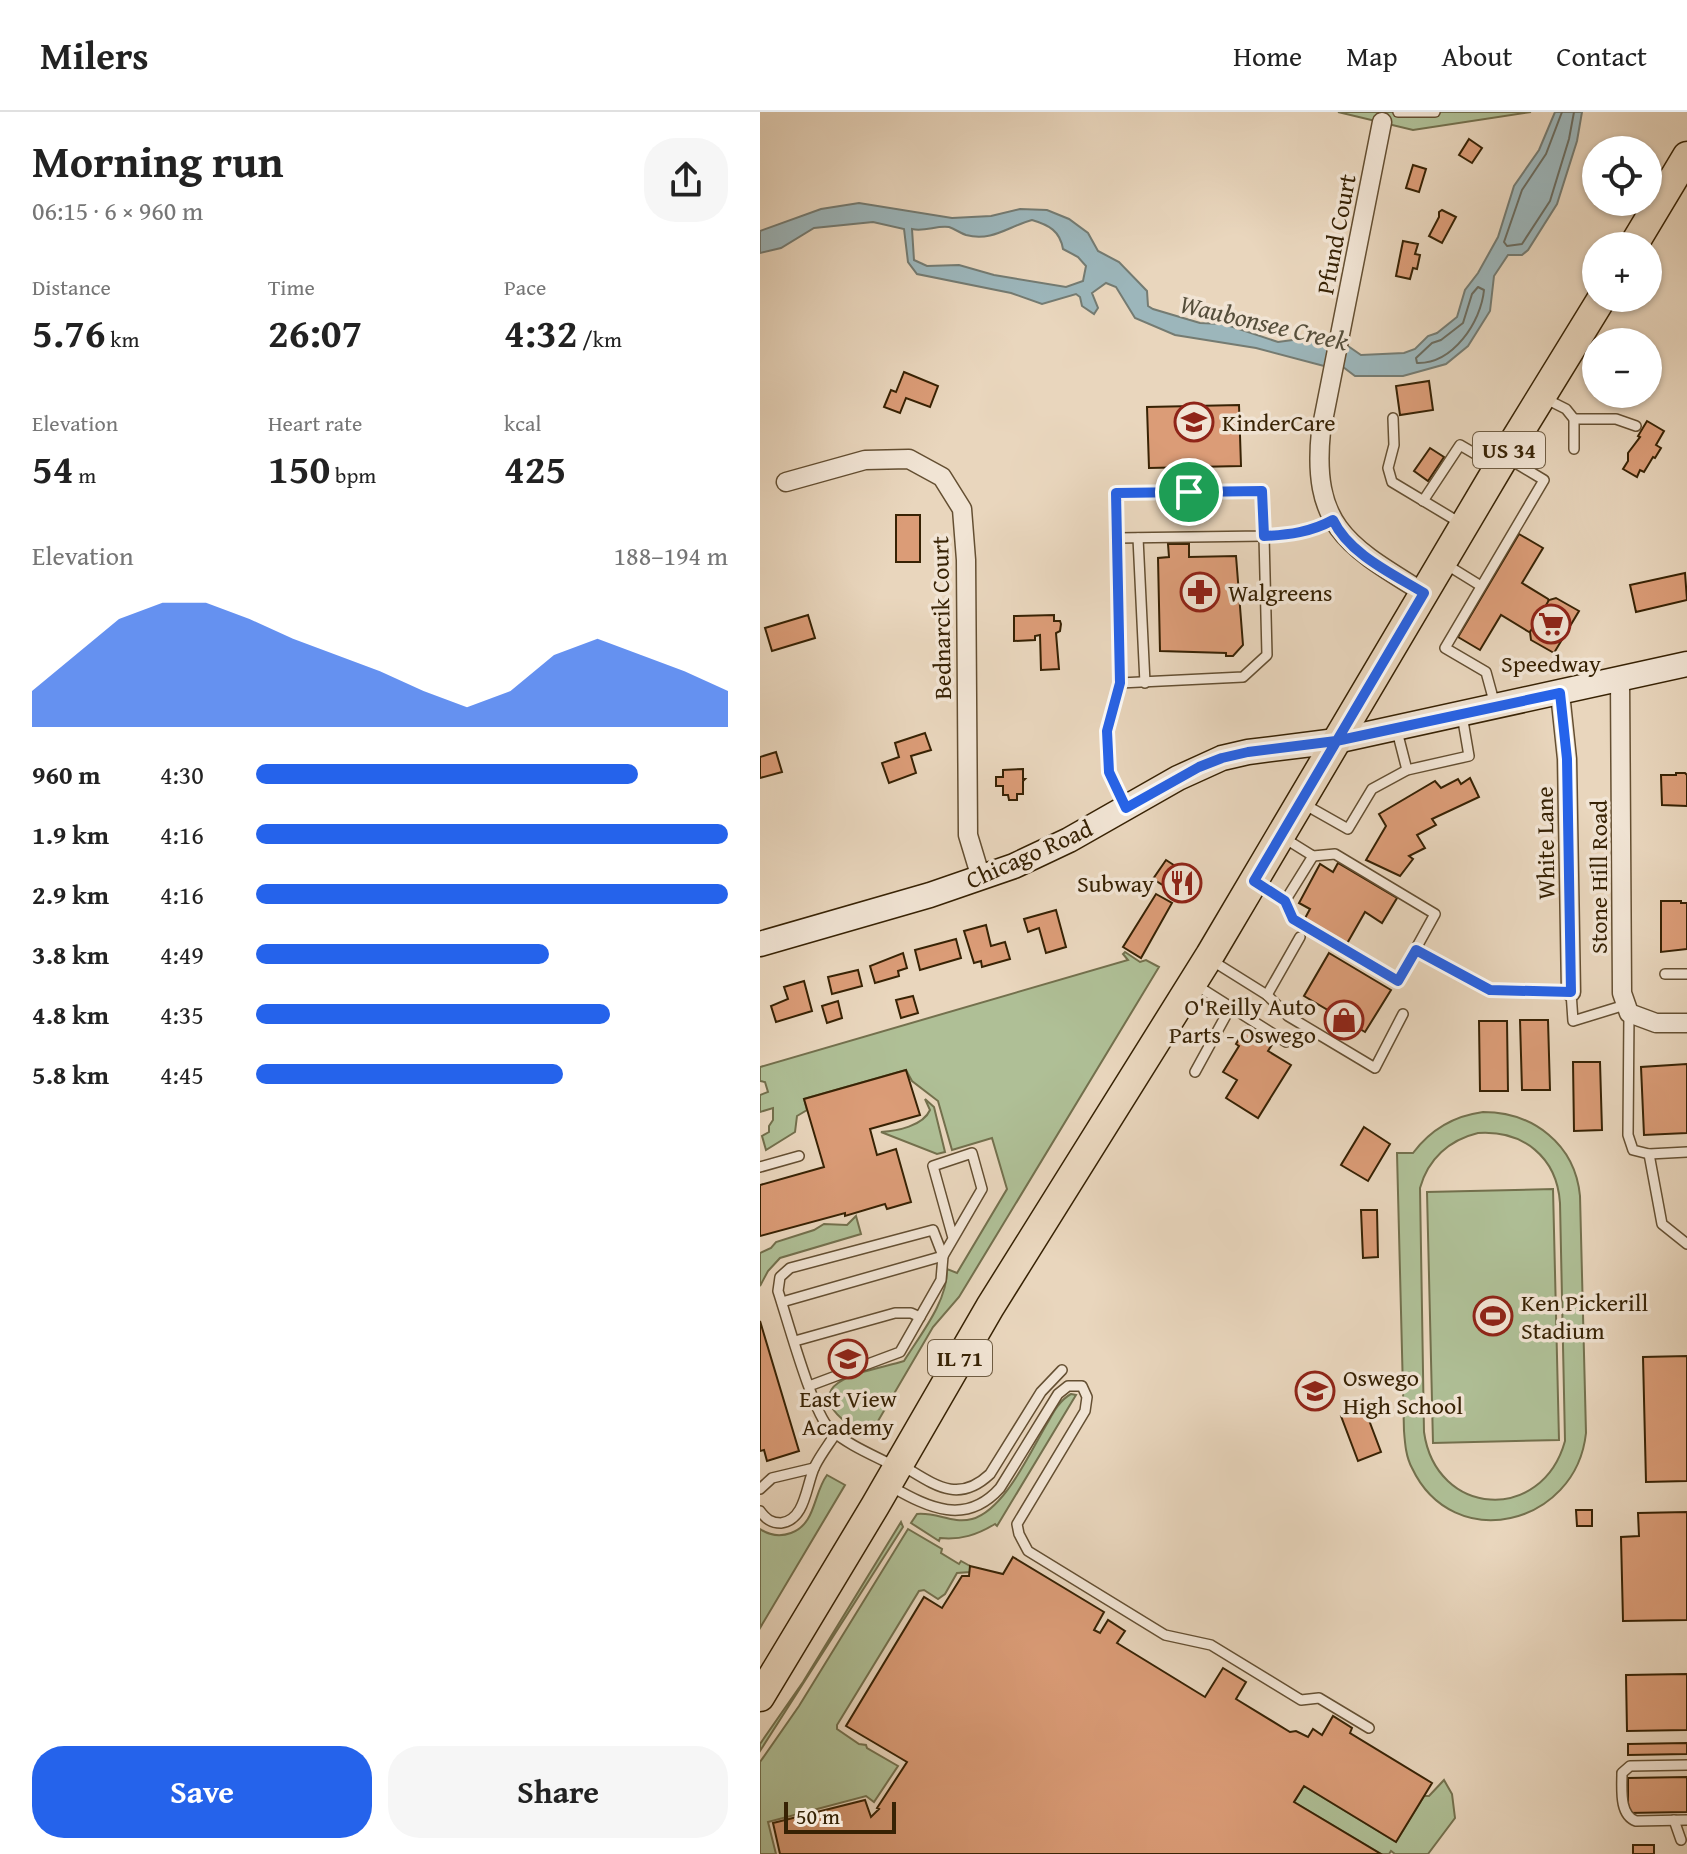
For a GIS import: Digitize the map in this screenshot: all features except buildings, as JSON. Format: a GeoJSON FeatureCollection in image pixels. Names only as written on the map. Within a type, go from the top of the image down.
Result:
{"type":"FeatureCollection","features":[{"type":"Feature","properties":{"kind":"main road"},"geometry":{"type":"LineString","coordinates":[[1641,232],[1687,156]]}},
{"type":"Feature","properties":{"kind":"main road","name":"US 34"},"geometry":{"type":"LineString","coordinates":[[1336,741],[1594,312]]}},
{"type":"Feature","properties":{"kind":"main road","name":"Chicago Road"},"geometry":{"type":"LineString","coordinates":[[760,944],[981,878],[1069,840],[1199,767],[1222,758],[1396,729],[1687,664]]}},
{"type":"Feature","properties":{"kind":"main road","name":"IL 71"},"geometry":{"type":"LineString","coordinates":[[760,1697],[990,1307],[1193,983],[1336,741]]}},
{"type":"Feature","properties":{"kind":"street","name":"Pfund Court"},"geometry":{"type":"LineString","coordinates":[[1388,115],[1321,431],[1319,469],[1326,504],[1339,532],[1360,551],[1424,593]]}},
{"type":"Feature","properties":{"kind":"street","name":"Bednarcik Court"},"geometry":{"type":"LineString","coordinates":[[786,482],[865,460],[909,459],[942,477],[962,509],[966,560],[968,835],[981,878]]}},
{"type":"Feature","properties":{"kind":"street","name":"Stone Hill Road"},"geometry":{"type":"LineString","coordinates":[[1620,679],[1622,993],[1627,1009]]}},
{"type":"Feature","properties":{"kind":"street","name":"White Lane"},"geometry":{"type":"LineString","coordinates":[[1560,693],[1567,759],[1571,992]]}},
{"type":"Feature","properties":{"kind":"street"},"geometry":{"type":"LineString","coordinates":[[1627,1009],[1656,1023],[1687,1023]]}},
{"type":"Feature","properties":{"kind":"lane"},"geometry":{"type":"LineString","coordinates":[[1388,115],[1435,112]]}},
{"type":"Feature","properties":{"kind":"lane"},"geometry":{"type":"LineString","coordinates":[[1542,397],[1566,409],[1574,419],[1574,449]]}},
{"type":"Feature","properties":{"kind":"lane"},"geometry":{"type":"LineString","coordinates":[[1393,418],[1394,445],[1388,475],[1398,487],[1465,525]]}},
{"type":"Feature","properties":{"kind":"lane"},"geometry":{"type":"LineString","coordinates":[[1574,419],[1616,419],[1636,426]]}},
{"type":"Feature","properties":{"kind":"lane"},"geometry":{"type":"LineString","coordinates":[[1423,501],[1460,445],[1544,480],[1445,648],[1486,672],[1496,708]]}},
{"type":"Feature","properties":{"kind":"lane"},"geometry":{"type":"LineString","coordinates":[[1120,683],[1243,677],[1267,655],[1262,491],[1116,493],[1120,683],[1107,731],[1107,745],[1109,772],[1126,808]]}},
{"type":"Feature","properties":{"kind":"lane"},"geometry":{"type":"LineString","coordinates":[[1117,538],[1291,535],[1319,528],[1333,520]]}},
{"type":"Feature","properties":{"kind":"lane"},"geometry":{"type":"LineString","coordinates":[[1138,538],[1145,683]]}},
{"type":"Feature","properties":{"kind":"lane"},"geometry":{"type":"LineString","coordinates":[[1442,562],[1481,586]]}},
{"type":"Feature","properties":{"kind":"lane"},"geometry":{"type":"LineString","coordinates":[[1301,802],[1348,829],[1372,789],[1407,770],[1469,756],[1462,715]]}},
{"type":"Feature","properties":{"kind":"lane"},"geometry":{"type":"LineString","coordinates":[[1396,729],[1407,770]]}},
{"type":"Feature","properties":{"kind":"lane"},"geometry":{"type":"LineString","coordinates":[[1254,881],[1285,901],[1293,919],[1398,981],[1435,914],[1335,854],[1313,856],[1282,836]]}},
{"type":"Feature","properties":{"kind":"lane"},"geometry":{"type":"LineString","coordinates":[[1285,901],[1313,856]]}},
{"type":"Feature","properties":{"kind":"lane"},"geometry":{"type":"LineString","coordinates":[[1267,995],[1300,937]]}},
{"type":"Feature","properties":{"kind":"lane"},"geometry":{"type":"LineString","coordinates":[[1416,950],[1490,990],[1571,992],[1573,1021],[1627,1009],[1628,1135],[1633,1150],[1649,1154],[1687,1152]]}},
{"type":"Feature","properties":{"kind":"lane"},"geometry":{"type":"LineString","coordinates":[[1208,958],[1267,995],[1288,1016],[1375,1068],[1403,1014]]}},
{"type":"Feature","properties":{"kind":"lane"},"geometry":{"type":"LineString","coordinates":[[1665,974],[1687,974]]}},
{"type":"Feature","properties":{"kind":"lane"},"geometry":{"type":"LineString","coordinates":[[1193,983],[1286,1042]]}},
{"type":"Feature","properties":{"kind":"lane"},"geometry":{"type":"LineString","coordinates":[[1195,1072],[1230,1008]]}},
{"type":"Feature","properties":{"kind":"lane"},"geometry":{"type":"LineString","coordinates":[[809,1386],[900,1352],[941,1280],[943,1256],[982,1189],[972,1153],[933,1166],[953,1238]]}},
{"type":"Feature","properties":{"kind":"lane"},"geometry":{"type":"LineString","coordinates":[[1649,1154],[1662,1224],[1687,1244]]}},
{"type":"Feature","properties":{"kind":"lane"},"geometry":{"type":"LineString","coordinates":[[760,1167],[799,1156]]}},
{"type":"Feature","properties":{"kind":"lane"},"geometry":{"type":"LineString","coordinates":[[943,1256],[933,1230],[790,1268],[780,1277],[778,1291],[821,1419],[836,1433],[895,1472],[949,1490],[966,1489],[982,1482],[990,1474],[1041,1392],[1062,1370]]}},
{"type":"Feature","properties":{"kind":"lane"},"geometry":{"type":"LineString","coordinates":[[782,1302],[943,1256]]}},
{"type":"Feature","properties":{"kind":"lane"},"geometry":{"type":"LineString","coordinates":[[795,1341],[895,1313],[911,1313],[920,1317]]}},
{"type":"Feature","properties":{"kind":"lane"},"geometry":{"type":"LineString","coordinates":[[895,1472],[919,1503],[938,1510],[960,1510],[988,1500],[1000,1488],[1058,1394],[1068,1386],[1082,1386],[1087,1397],[1085,1411],[1017,1524],[1028,1551],[1165,1635],[1211,1645],[1301,1700],[1319,1698],[1369,1728]]}},
{"type":"Feature","properties":{"kind":"lane"},"geometry":{"type":"LineString","coordinates":[[761,1514],[776,1523],[789,1521],[799,1513],[814,1468],[836,1433]]}},
{"type":"Feature","properties":{"kind":"lane"},"geometry":{"type":"LineString","coordinates":[[760,1489],[772,1478],[814,1468]]}},
{"type":"Feature","properties":{"kind":"lane"},"geometry":{"type":"LineString","coordinates":[[1687,1765],[1630,1766],[1622,1773],[1625,1814],[1629,1818],[1636,1821],[1687,1820]]}},
{"type":"Feature","properties":{"kind":"lane"},"geometry":{"type":"LineString","coordinates":[[1674,1820],[1684,1840],[1681,1854]]}},
{"type":"Feature","properties":{"kind":"green space"},"geometry":{"type":"Polygon","coordinates":[[[1338,112],[1531,112],[1413,130],[1338,112]]]}},
{"type":"Feature","properties":{"kind":"green space"},"geometry":{"type":"Polygon","coordinates":[[[1125,952],[1140,962],[1146,960],[1159,967],[959,1297],[933,1327],[871,1433],[854,1427],[832,1407],[829,1399],[831,1391],[838,1383],[852,1376],[904,1361],[938,1305],[947,1269],[957,1273],[1007,1189],[992,1138],[952,1150],[938,1101],[912,1081],[906,1070],[804,1099],[807,1110],[797,1116],[795,1132],[766,1150],[762,1136],[769,1132],[773,1108],[760,1112],[760,1095],[768,1092],[765,1082],[760,1081],[760,1067],[1128,960],[1123,954],[1125,952]]]}},
{"type":"Feature","properties":{"kind":"green space"},"geometry":{"type":"Polygon","coordinates":[[[925,1099],[934,1107],[945,1152],[937,1154],[881,1132],[902,1129],[922,1120],[930,1110],[925,1099]]]}},
{"type":"Feature","properties":{"kind":"green space"},"geometry":{"type":"Polygon","coordinates":[[[1501,1113],[1534,1125],[1560,1147],[1576,1177],[1580,1196],[1586,1433],[1577,1465],[1560,1490],[1537,1508],[1511,1518],[1482,1520],[1455,1512],[1431,1495],[1412,1468],[1407,1455],[1397,1153],[1413,1153],[1427,1137],[1444,1125],[1472,1114],[1501,1113]],[[1478,1133],[1449,1146],[1428,1168],[1420,1188],[1424,1432],[1433,1460],[1448,1481],[1468,1494],[1490,1500],[1513,1497],[1535,1487],[1553,1468],[1565,1441],[1560,1203],[1557,1187],[1545,1160],[1535,1150],[1509,1136],[1478,1133]]]}},
{"type":"Feature","properties":{"kind":"green space","name":"Ken Pickerill Stadium"},"geometry":{"type":"Polygon","coordinates":[[[1553,1189],[1559,1440],[1433,1443],[1427,1192],[1553,1189]]]}},
{"type":"Feature","properties":{"kind":"green space"},"geometry":{"type":"Polygon","coordinates":[[[856,1216],[861,1234],[780,1258],[760,1286],[760,1253],[776,1242],[824,1224],[847,1225],[856,1216]]]}},
{"type":"Feature","properties":{"kind":"green space"},"geometry":{"type":"Polygon","coordinates":[[[1071,1394],[1076,1395],[997,1526],[995,1524],[962,1537],[940,1538],[939,1541],[911,1523],[917,1514],[965,1520],[984,1513],[1006,1492],[1055,1410],[1071,1394]]]}},
{"type":"Feature","properties":{"kind":"green space"},"geometry":{"type":"Polygon","coordinates":[[[827,1475],[845,1485],[760,1628],[760,1529],[779,1535],[799,1529],[810,1516],[827,1475]]]}},
{"type":"Feature","properties":{"kind":"green space"},"geometry":{"type":"Polygon","coordinates":[[[901,1522],[903,1527],[760,1751],[760,1744],[803,1682],[901,1522]]]}},
{"type":"Feature","properties":{"kind":"green space"},"geometry":{"type":"Polygon","coordinates":[[[908,1529],[942,1549],[941,1553],[959,1564],[961,1561],[970,1566],[970,1572],[957,1573],[945,1594],[938,1599],[924,1590],[919,1591],[837,1725],[837,1729],[859,1744],[866,1745],[898,1766],[874,1802],[866,1796],[768,1822],[776,1854],[760,1854],[760,1762],[799,1706],[908,1529]]]}},
{"type":"Feature","properties":{"kind":"green space"},"geometry":{"type":"Polygon","coordinates":[[[1444,1780],[1452,1794],[1455,1818],[1428,1854],[1395,1854],[1391,1851],[1381,1854],[1294,1802],[1304,1786],[1396,1842],[1424,1796],[1429,1796],[1444,1780]]]}},
{"type":"Feature","properties":{"kind":"water"},"geometry":{"type":"Polygon","coordinates":[[[1555,112],[1582,112],[1577,141],[1557,204],[1528,250],[1522,255],[1508,255],[1494,276],[1490,311],[1468,346],[1446,364],[1403,376],[1355,376],[1343,367],[1324,366],[1256,348],[1175,335],[1135,318],[1116,287],[1106,283],[1092,293],[1098,308],[1094,314],[1082,306],[1076,294],[1042,304],[1011,293],[917,274],[908,262],[904,229],[873,222],[814,228],[781,248],[760,253],[760,231],[821,209],[859,203],[952,218],[991,216],[1020,209],[1047,210],[1069,219],[1088,233],[1098,251],[1119,262],[1147,291],[1148,306],[1153,309],[1200,323],[1224,324],[1278,342],[1335,337],[1361,355],[1404,353],[1415,349],[1428,336],[1437,333],[1457,317],[1465,290],[1498,237],[1514,186],[1539,150],[1555,112]],[[1032,220],[975,237],[949,227],[912,229],[914,260],[927,266],[959,265],[994,275],[1066,287],[1083,281],[1086,266],[1078,257],[1063,249],[1053,230],[1032,220]]]}},
{"type":"Feature","properties":{"kind":"place","name":"KinderCare"},"geometry":{"type":"Point","coordinates":[1194,422]}},
{"type":"Feature","properties":{"kind":"place","name":"Walgreens"},"geometry":{"type":"Point","coordinates":[1200,592]}},
{"type":"Feature","properties":{"kind":"place","name":"Speedway"},"geometry":{"type":"Point","coordinates":[1551,624]}},
{"type":"Feature","properties":{"kind":"place","name":"Subway"},"geometry":{"type":"Point","coordinates":[1182,883]}},
{"type":"Feature","properties":{"kind":"place","name":"O'Reilly Auto Parts - Oswego"},"geometry":{"type":"Point","coordinates":[1344,1020]}},
{"type":"Feature","properties":{"kind":"place","name":"Ken Pickerill Stadium"},"geometry":{"type":"Point","coordinates":[1493,1316]}},
{"type":"Feature","properties":{"kind":"place","name":"East View Academy"},"geometry":{"type":"Point","coordinates":[848,1359]}},
{"type":"Feature","properties":{"kind":"place","name":"Oswego High School"},"geometry":{"type":"Point","coordinates":[1315,1391]}},
{"type":"Feature","properties":{"kind":"route"},"geometry":{"type":"LineString","coordinates":[[1189,492],[1116,493],[1120,683],[1107,731],[1109,772],[1126,808],[1199,767],[1222,758],[1336,741],[1560,693],[1566,727],[1571,992],[1490,990],[1416,950],[1398,981],[1293,919],[1285,901],[1254,881],[1336,741],[1424,593],[1360,551],[1339,532],[1333,520],[1319,528],[1291,535],[1264,536],[1262,491],[1189,492]]}},
{"type":"Feature","properties":{"kind":"water label","name":"Waubonsee Creek"},"geometry":{"type":"Point","coordinates":[1264,322]}}]}
